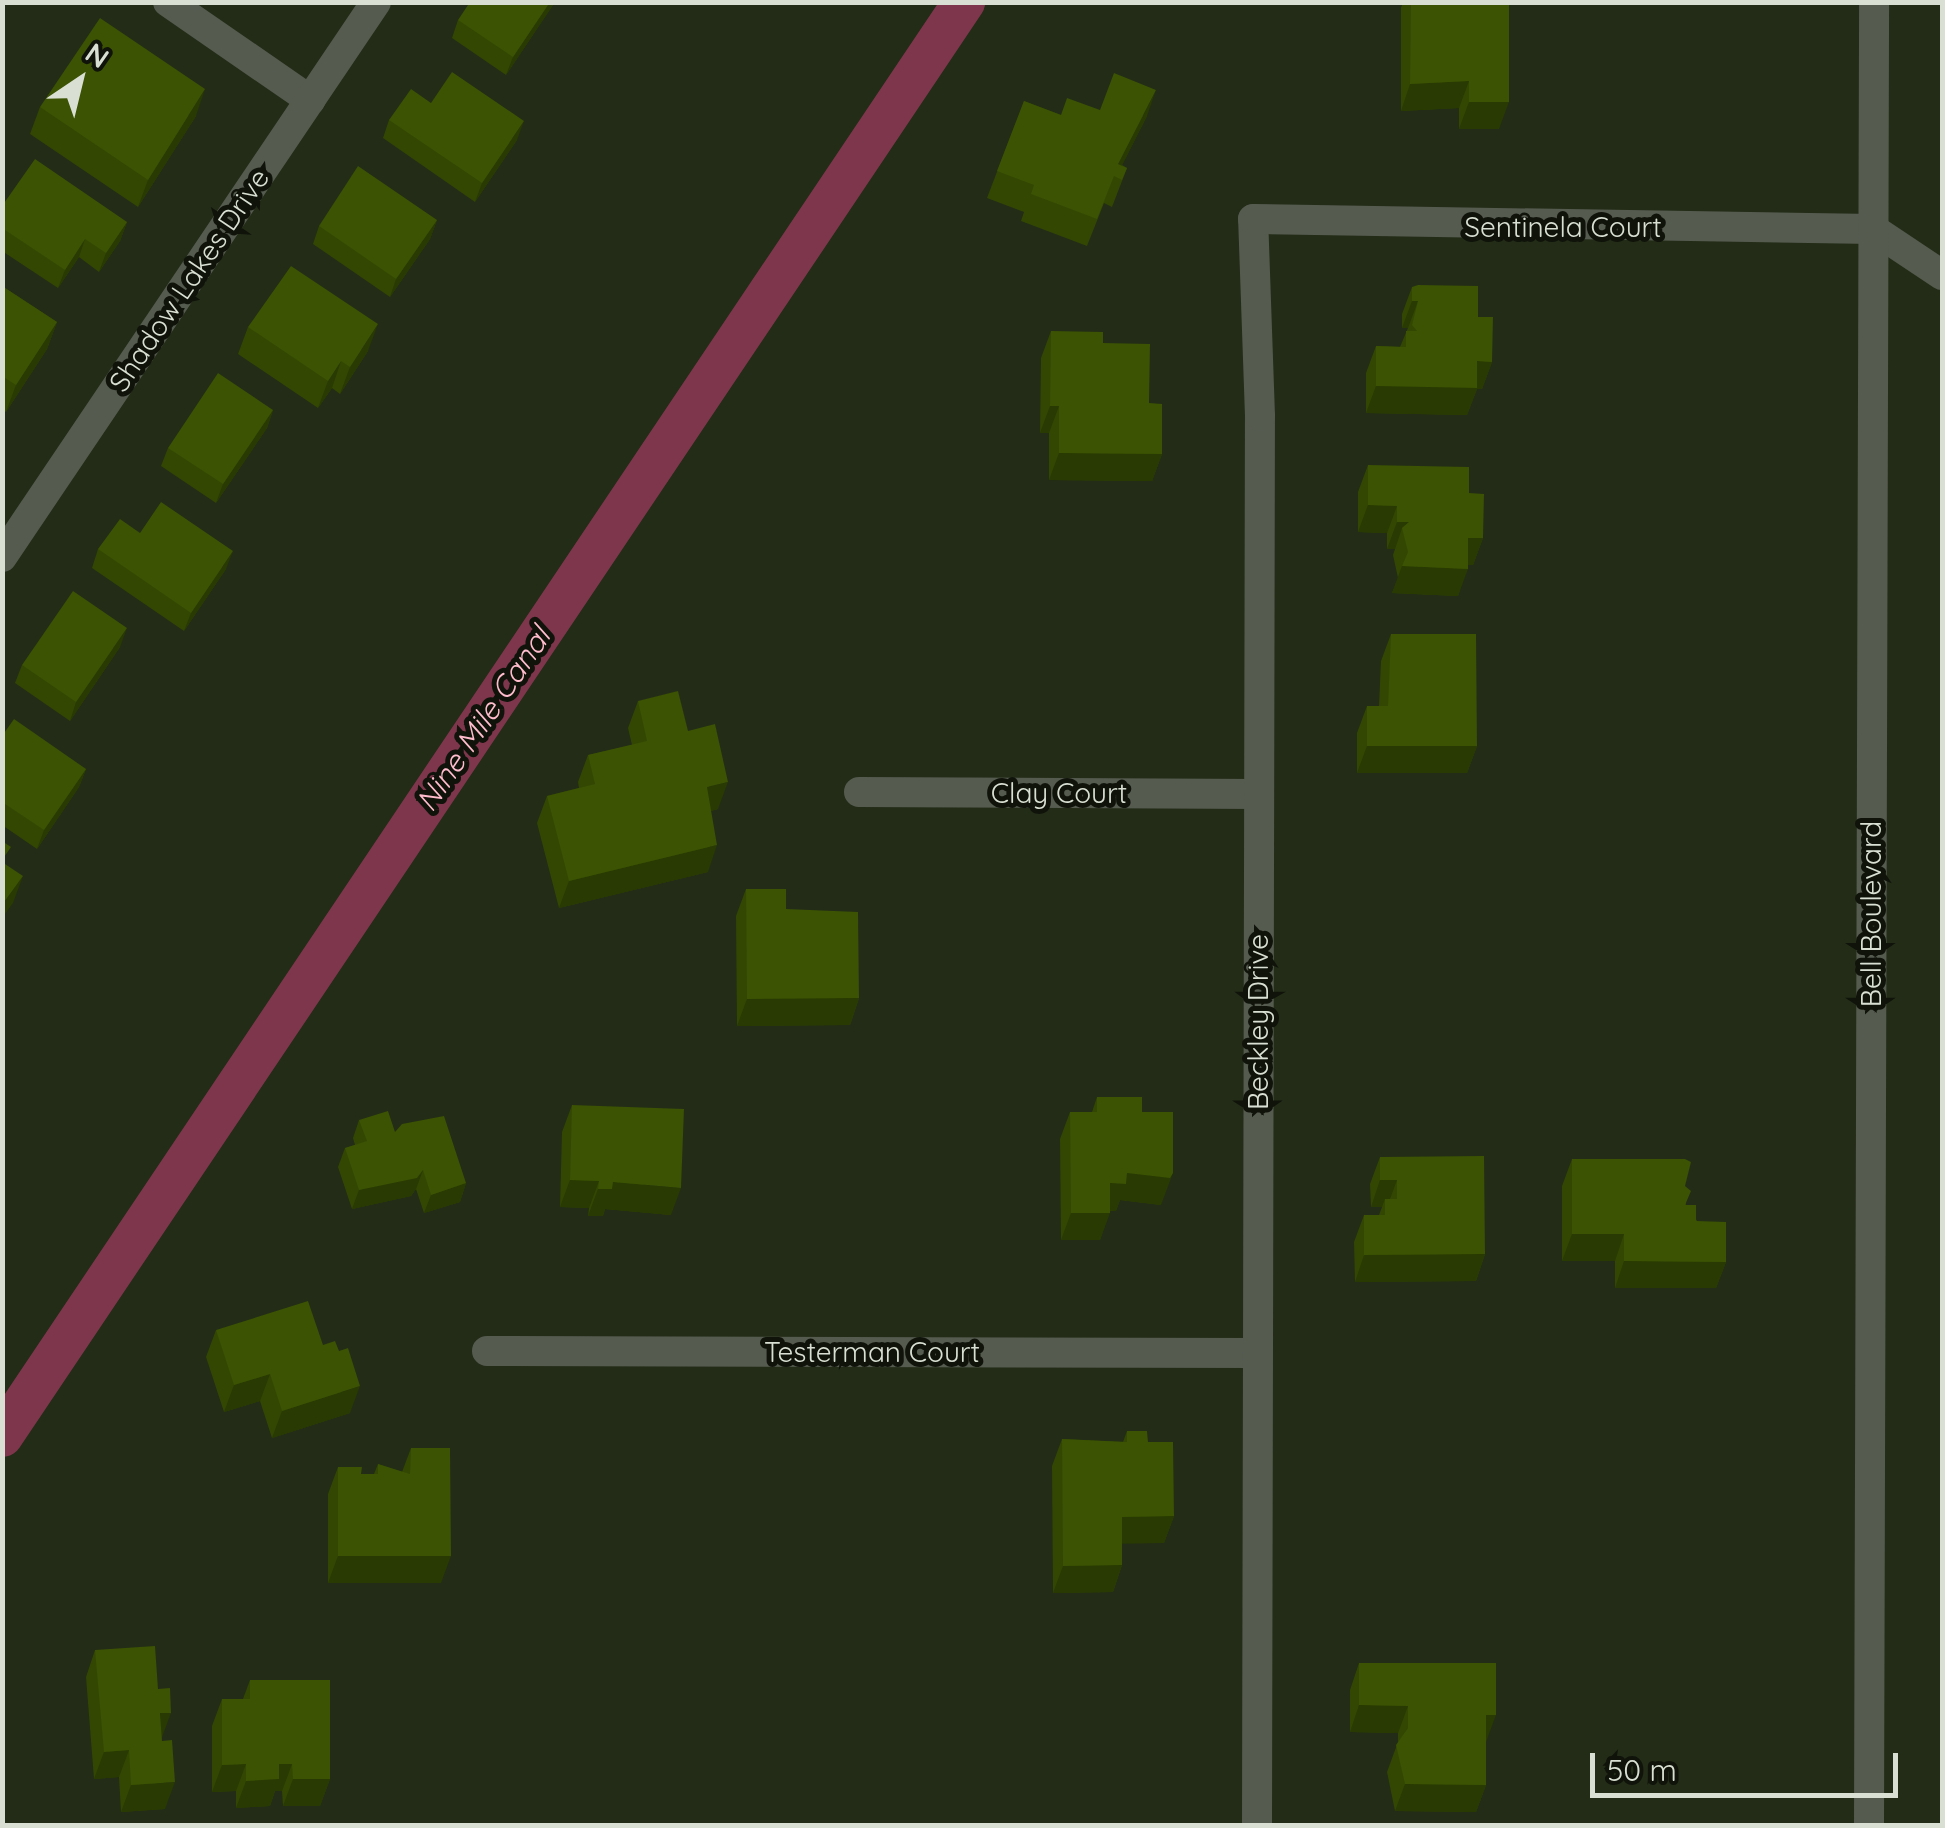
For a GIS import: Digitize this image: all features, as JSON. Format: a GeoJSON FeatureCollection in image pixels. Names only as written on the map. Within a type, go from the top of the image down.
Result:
{"type":"FeatureCollection","features":[{"type":"Feature","properties":{"kind":"street"},"geometry":{"type":"LineString","coordinates":[[168,2],[310,100]]}},
{"type":"Feature","properties":{"kind":"street","name":"Shadow Lakes Drive"},"geometry":{"type":"LineString","coordinates":[[2,557],[376,2]]}},
{"type":"Feature","properties":{"kind":"street","name":"Bell Boulevard"},"geometry":{"type":"LineString","coordinates":[[1869,1826],[1874,2]]}},
{"type":"Feature","properties":{"kind":"street","name":"Sentinela Court"},"geometry":{"type":"LineString","coordinates":[[1253,219],[1873,229]]}},
{"type":"Feature","properties":{"kind":"street","name":"Beckley Drive"},"geometry":{"type":"LineString","coordinates":[[1253,219],[1260,416],[1257,1826]]}},
{"type":"Feature","properties":{"kind":"street"},"geometry":{"type":"LineString","coordinates":[[1873,229],[1942,274]]}},
{"type":"Feature","properties":{"kind":"street","name":"Clay Court"},"geometry":{"type":"LineString","coordinates":[[858,792],[1258,794]]}},
{"type":"Feature","properties":{"kind":"street","name":"Testerman Court"},"geometry":{"type":"LineString","coordinates":[[486,1351],[1258,1353]]}},
{"type":"Feature","properties":{"kind":"building"},"geometry":{"type":"Polygon","coordinates":[[[470,2],[550,2],[513,57],[458,20],[470,2]]]}},
{"type":"Feature","properties":{"kind":"building"},"geometry":{"type":"Polygon","coordinates":[[[1411,2],[1509,2],[1509,102],[1469,102],[1469,81],[1410,84],[1411,2]]]}},
{"type":"Feature","properties":{"kind":"building"},"geometry":{"type":"Polygon","coordinates":[[[100,18],[205,89],[148,180],[40,107],[100,18]]]}},
{"type":"Feature","properties":{"kind":"building"},"geometry":{"type":"Polygon","coordinates":[[[452,72],[524,121],[482,183],[389,120],[411,89],[431,103],[452,72]]]}},
{"type":"Feature","properties":{"kind":"building"},"geometry":{"type":"Polygon","coordinates":[[[1114,73],[1156,90],[1118,164],[1127,168],[1122,180],[1114,176],[1097,219],[1031,194],[1034,185],[997,171],[1024,101],[1061,115],[1067,98],[1100,110],[1114,73]]]}},
{"type":"Feature","properties":{"kind":"building"},"geometry":{"type":"Polygon","coordinates":[[[35,159],[127,222],[106,253],[85,239],[65,270],[2,228],[2,206],[35,159]]]}},
{"type":"Feature","properties":{"kind":"building"},"geometry":{"type":"Polygon","coordinates":[[[358,166],[437,220],[396,279],[319,226],[358,166]]]}},
{"type":"Feature","properties":{"kind":"building"},"geometry":{"type":"Polygon","coordinates":[[[291,266],[378,324],[350,367],[341,361],[328,381],[248,327],[291,266]]]}},
{"type":"Feature","properties":{"kind":"building"},"geometry":{"type":"Polygon","coordinates":[[[2,286],[57,322],[16,385],[2,376],[2,286]]]}},
{"type":"Feature","properties":{"kind":"building"},"geometry":{"type":"Polygon","coordinates":[[[1478,286],[1478,317],[1493,317],[1492,362],[1477,361],[1477,388],[1376,386],[1376,346],[1406,347],[1406,331],[1417,331],[1412,325],[1418,301],[1412,301],[1412,287],[1478,286]]]}},
{"type":"Feature","properties":{"kind":"building"},"geometry":{"type":"Polygon","coordinates":[[[1051,331],[1103,332],[1103,343],[1150,344],[1149,403],[1162,404],[1162,454],[1059,453],[1059,406],[1050,406],[1051,331]]]}},
{"type":"Feature","properties":{"kind":"building"},"geometry":{"type":"Polygon","coordinates":[[[218,373],[273,410],[223,484],[168,448],[218,373]]]}},
{"type":"Feature","properties":{"kind":"building"},"geometry":{"type":"Polygon","coordinates":[[[1368,465],[1469,467],[1469,493],[1484,494],[1483,538],[1468,538],[1468,569],[1402,566],[1408,552],[1402,528],[1409,522],[1397,522],[1397,506],[1368,505],[1368,465]]]}},
{"type":"Feature","properties":{"kind":"building"},"geometry":{"type":"Polygon","coordinates":[[[161,502],[233,551],[191,613],[98,549],[120,519],[140,533],[161,502]]]}},
{"type":"Feature","properties":{"kind":"building"},"geometry":{"type":"Polygon","coordinates":[[[73,591],[127,628],[76,702],[22,665],[73,591]]]}},
{"type":"Feature","properties":{"kind":"building"},"geometry":{"type":"Polygon","coordinates":[[[1391,634],[1476,634],[1477,746],[1367,746],[1367,706],[1388,706],[1391,634]]]}},
{"type":"Feature","properties":{"kind":"building"},"geometry":{"type":"Polygon","coordinates":[[[678,691],[688,731],[715,724],[728,782],[707,787],[717,845],[569,881],[547,796],[595,784],[588,755],[647,741],[638,701],[678,691]]]}},
{"type":"Feature","properties":{"kind":"building"},"geometry":{"type":"Polygon","coordinates":[[[14,719],[86,769],[44,830],[2,802],[2,736],[14,719]]]}},
{"type":"Feature","properties":{"kind":"building"},"geometry":{"type":"Polygon","coordinates":[[[2,841],[11,847],[2,860],[2,841]]]}},
{"type":"Feature","properties":{"kind":"building"},"geometry":{"type":"Polygon","coordinates":[[[2,862],[23,876],[2,905],[2,862]]]}},
{"type":"Feature","properties":{"kind":"building"},"geometry":{"type":"Polygon","coordinates":[[[746,889],[786,889],[786,909],[858,912],[859,998],[747,999],[746,889]]]}},
{"type":"Feature","properties":{"kind":"building"},"geometry":{"type":"Polygon","coordinates":[[[1097,1097],[1142,1097],[1142,1112],[1173,1112],[1173,1173],[1170,1178],[1127,1173],[1126,1184],[1110,1183],[1110,1213],[1071,1213],[1070,1112],[1097,1112],[1097,1097]]]}},
{"type":"Feature","properties":{"kind":"building"},"geometry":{"type":"Polygon","coordinates":[[[572,1105],[684,1109],[681,1188],[613,1182],[612,1189],[598,1189],[599,1181],[570,1180],[572,1105]]]}},
{"type":"Feature","properties":{"kind":"building"},"geometry":{"type":"Polygon","coordinates":[[[388,1111],[395,1132],[402,1124],[444,1116],[466,1183],[431,1195],[423,1170],[417,1178],[359,1190],[345,1148],[367,1141],[359,1120],[388,1111]]]}},
{"type":"Feature","properties":{"kind":"building"},"geometry":{"type":"Polygon","coordinates":[[[1484,1156],[1485,1254],[1364,1255],[1364,1215],[1385,1215],[1385,1199],[1397,1199],[1397,1180],[1380,1180],[1380,1157],[1484,1156]]]}},
{"type":"Feature","properties":{"kind":"building"},"geometry":{"type":"Polygon","coordinates":[[[1572,1159],[1691,1162],[1685,1186],[1691,1191],[1685,1205],[1696,1205],[1696,1221],[1726,1222],[1726,1262],[1624,1261],[1624,1234],[1572,1234],[1572,1159]]]}},
{"type":"Feature","properties":{"kind":"building"},"geometry":{"type":"Polygon","coordinates":[[[308,1301],[323,1345],[335,1341],[339,1351],[348,1348],[360,1386],[282,1411],[270,1374],[234,1385],[216,1330],[308,1301]]]}},
{"type":"Feature","properties":{"kind":"building"},"geometry":{"type":"Polygon","coordinates":[[[1127,1431],[1147,1431],[1148,1442],[1173,1442],[1174,1516],[1122,1517],[1122,1565],[1063,1566],[1062,1439],[1127,1442],[1127,1431]]]}},
{"type":"Feature","properties":{"kind":"building"},"geometry":{"type":"Polygon","coordinates":[[[411,1448],[450,1448],[451,1556],[338,1556],[338,1467],[362,1467],[361,1474],[378,1474],[378,1464],[410,1474],[411,1448]]]}},
{"type":"Feature","properties":{"kind":"building"},"geometry":{"type":"Polygon","coordinates":[[[155,1646],[158,1689],[170,1688],[171,1713],[160,1713],[162,1741],[172,1740],[175,1782],[131,1785],[129,1750],[104,1752],[95,1650],[155,1646]]]}},
{"type":"Feature","properties":{"kind":"building"},"geometry":{"type":"Polygon","coordinates":[[[1359,1663],[1496,1663],[1496,1715],[1486,1715],[1486,1785],[1405,1784],[1396,1745],[1408,1728],[1408,1706],[1359,1705],[1359,1663]]]}},
{"type":"Feature","properties":{"kind":"building"},"geometry":{"type":"Polygon","coordinates":[[[250,1680],[330,1680],[330,1779],[293,1779],[292,1764],[279,1764],[279,1779],[246,1781],[246,1764],[222,1765],[222,1699],[250,1699],[250,1680]]]}},
{"type":"Feature","properties":{"kind":"waterway","name":"Nine Mile Canal"},"geometry":{"type":"LineString","coordinates":[[2,1436],[964,2]]}}]}
